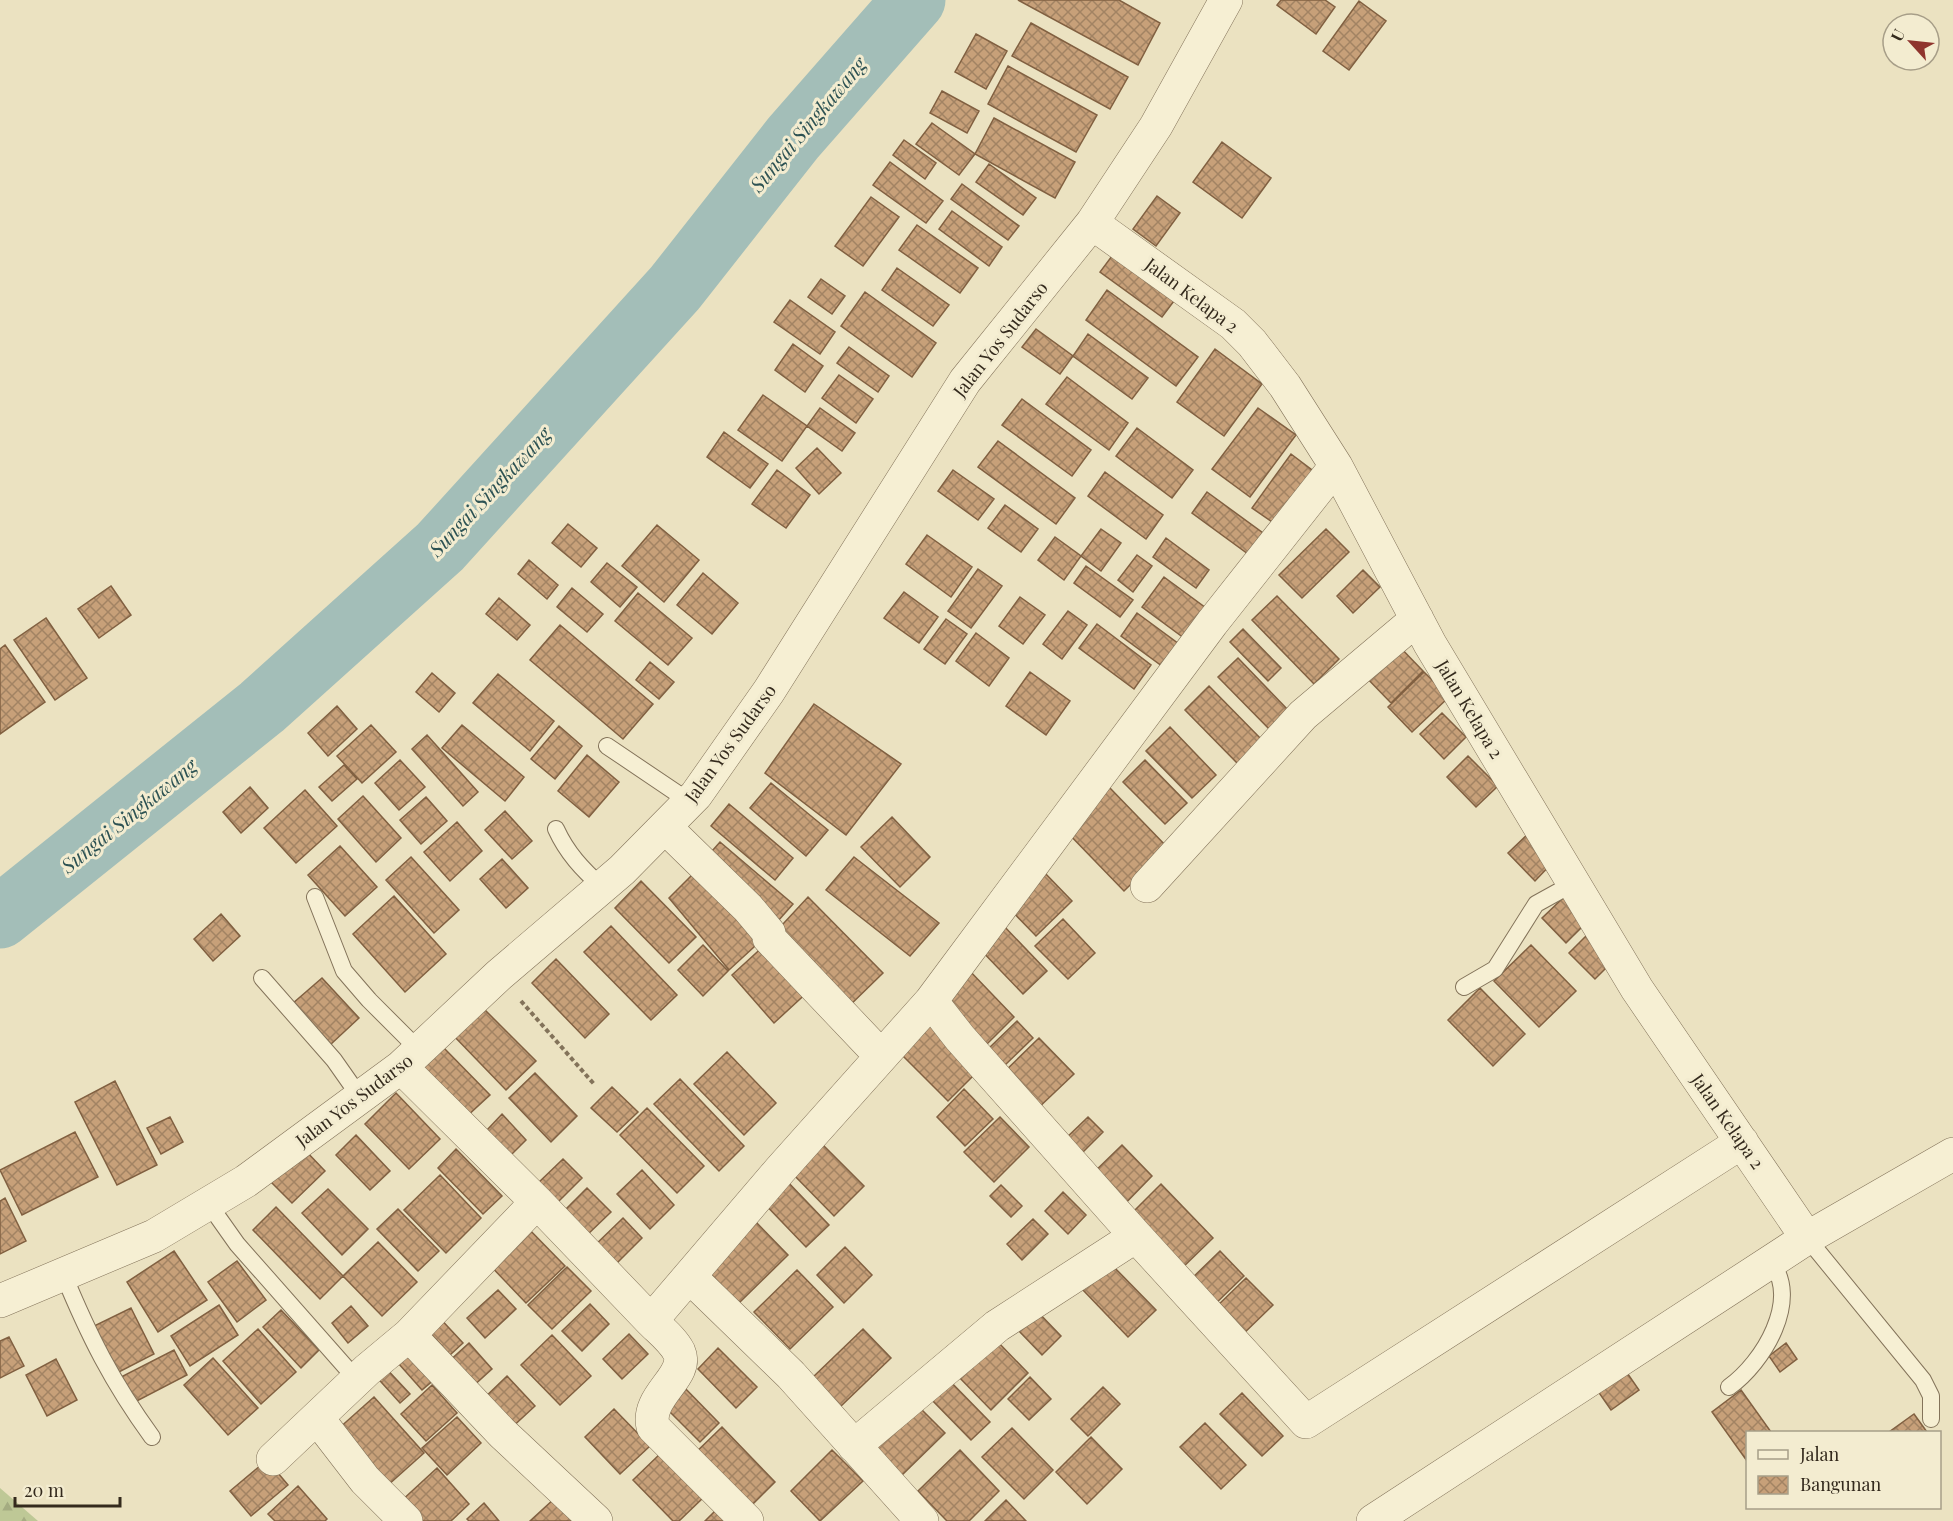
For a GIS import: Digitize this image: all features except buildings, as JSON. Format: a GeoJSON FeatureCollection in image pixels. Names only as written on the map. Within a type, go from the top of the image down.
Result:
{"type":"FeatureCollection","features":[{"type":"Feature","properties":{"kind":"street","name":"Jalan Yos Sudarso"},"geometry":{"type":"LineString","coordinates":[[0,1300],[154,1236],[246,1181],[410,1059],[499,975],[602,887],[690,802],[769,691],[965,381],[1092,223],[1156,126],[1226,0]]}},
{"type":"Feature","properties":{"kind":"street","name":"Jalan Kelapa 2"},"geometry":{"type":"LineString","coordinates":[[1092,223],[1208,303],[1233,324],[1252,343],[1285,386],[1336,466],[1418,619],[1637,989],[1807,1238]]}},
{"type":"Feature","properties":{"kind":"street"},"geometry":{"type":"LineString","coordinates":[[651,1320],[780,1170],[931,1001],[1205,632],[1336,466]]}},
{"type":"Feature","properties":{"kind":"street"},"geometry":{"type":"LineString","coordinates":[[1147,886],[1303,715],[1418,619]]}},
{"type":"Feature","properties":{"kind":"street"},"geometry":{"type":"LineString","coordinates":[[664,827],[748,908],[769,933],[769,938],[808,982],[881,1056]]}},
{"type":"Feature","properties":{"kind":"street"},"geometry":{"type":"LineString","coordinates":[[931,1001],[960,1038],[1136,1236],[1306,1422],[1742,1142]]}},
{"type":"Feature","properties":{"kind":"street"},"geometry":{"type":"LineString","coordinates":[[410,1059],[537,1202],[651,1320],[679,1353],[681,1362],[653,1407],[651,1419],[653,1427],[747,1521]]}},
{"type":"Feature","properties":{"kind":"street"},"geometry":{"type":"LineString","coordinates":[[1373,1521],[1770,1261],[1953,1154]]}},
{"type":"Feature","properties":{"kind":"street"},"geometry":{"type":"LineString","coordinates":[[273,1459],[409,1335],[537,1202]]}},
{"type":"Feature","properties":{"kind":"street"},"geometry":{"type":"LineString","coordinates":[[854,1446],[997,1326],[1136,1236]]}},
{"type":"Feature","properties":{"kind":"street"},"geometry":{"type":"LineString","coordinates":[[690,1277],[790,1376],[922,1521]]}},
{"type":"Feature","properties":{"kind":"street"},"geometry":{"type":"LineString","coordinates":[[409,1335],[502,1433],[596,1521]]}},
{"type":"Feature","properties":{"kind":"street"},"geometry":{"type":"LineString","coordinates":[[318,1419],[365,1480],[406,1521]]}},
{"type":"Feature","properties":{"kind":"lane"},"geometry":{"type":"LineString","coordinates":[[607,746],[690,802]]}},
{"type":"Feature","properties":{"kind":"lane"},"geometry":{"type":"LineString","coordinates":[[556,829],[577,864],[602,887]]}},
{"type":"Feature","properties":{"kind":"lane"},"geometry":{"type":"LineString","coordinates":[[1464,987],[1495,969],[1536,904],[1574,883]]}},
{"type":"Feature","properties":{"kind":"lane"},"geometry":{"type":"LineString","coordinates":[[315,897],[344,971],[369,1000],[410,1059]]}},
{"type":"Feature","properties":{"kind":"lane"},"geometry":{"type":"LineString","coordinates":[[262,978],[334,1060],[360,1097]]}},
{"type":"Feature","properties":{"kind":"lane"},"geometry":{"type":"LineString","coordinates":[[208,1203],[237,1245],[357,1380]]}},
{"type":"Feature","properties":{"kind":"lane"},"geometry":{"type":"LineString","coordinates":[[1807,1238],[1923,1380],[1931,1396],[1931,1419]]}},
{"type":"Feature","properties":{"kind":"lane"},"geometry":{"type":"LineString","coordinates":[[1729,1387],[1745,1375],[1759,1359],[1771,1334],[1781,1304],[1783,1286],[1778,1270],[1770,1261]]}},
{"type":"Feature","properties":{"kind":"lane"},"geometry":{"type":"LineString","coordinates":[[63,1274],[92,1342],[126,1402],[152,1437]]}},
{"type":"Feature","properties":{"kind":"path"},"geometry":{"type":"LineString","coordinates":[[499,975],[594,1083]]}},
{"type":"Feature","properties":{"kind":"green space"},"geometry":{"type":"Polygon","coordinates":[[[0,1488],[38,1521],[0,1521],[0,1488]]]}},
{"type":"Feature","properties":{"kind":"waterway","name":"Sungai Singkawang"},"geometry":{"type":"LineString","coordinates":[[0,917],[262,707],[440,547],[675,288],[793,138],[914,0]]}}]}
